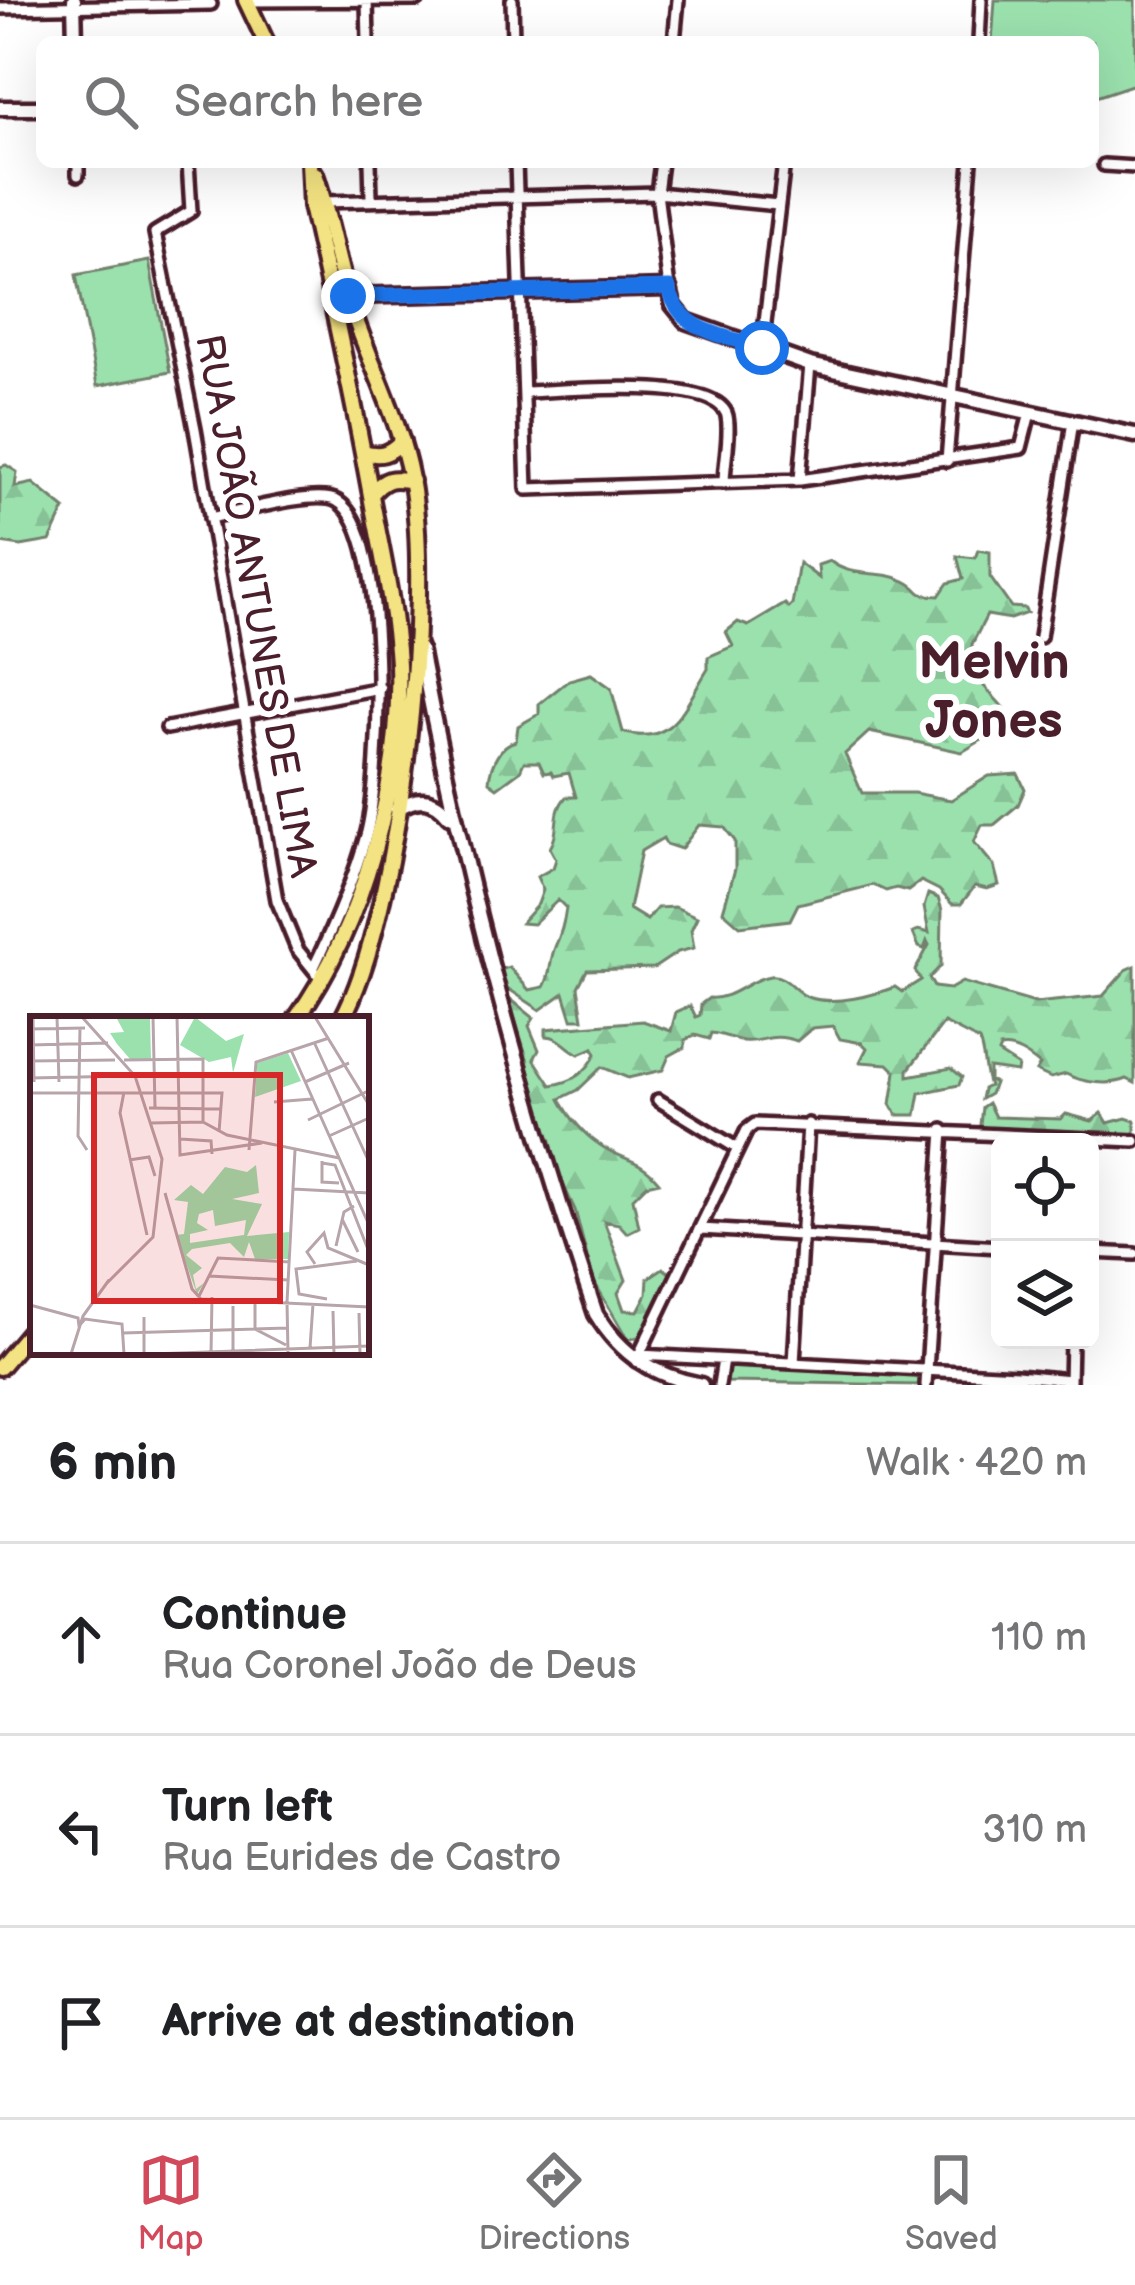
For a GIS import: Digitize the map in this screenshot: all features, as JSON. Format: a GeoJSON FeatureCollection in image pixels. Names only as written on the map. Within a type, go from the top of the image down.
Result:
{"type":"FeatureCollection","features":[{"type":"Feature","properties":{"kind":"main road"},"geometry":{"type":"LineString","coordinates":[[246,0],[263,36]]}},
{"type":"Feature","properties":{"kind":"main road"},"geometry":{"type":"LineString","coordinates":[[74,3],[75,36]]}},
{"type":"Feature","properties":{"kind":"main road"},"geometry":{"type":"LineString","coordinates":[[0,109],[36,108]]}},
{"type":"Feature","properties":{"kind":"main road"},"geometry":{"type":"LineString","coordinates":[[301,1016],[317,975],[347,928],[372,859],[396,717],[398,664],[371,494],[311,206],[310,168]]}},
{"type":"Feature","properties":{"kind":"main road"},"geometry":{"type":"LineString","coordinates":[[312,168],[348,296],[402,441],[416,517],[416,633],[397,809],[369,956],[344,1016]]}},
{"type":"Feature","properties":{"kind":"main road"},"geometry":{"type":"LineString","coordinates":[[348,296],[669,288],[673,304],[686,321],[810,365],[955,400],[1135,435]]}},
{"type":"Feature","properties":{"kind":"main road"},"geometry":{"type":"LineString","coordinates":[[363,452],[378,456],[392,452],[402,441]]}},
{"type":"Feature","properties":{"kind":"main road"},"geometry":{"type":"LineString","coordinates":[[371,494],[392,477],[412,481]]}},
{"type":"Feature","properties":{"kind":"main road"},"geometry":{"type":"LineString","coordinates":[[416,633],[453,822],[496,988],[596,1314],[606,1331],[638,1358],[676,1380],[701,1385]]}},
{"type":"Feature","properties":{"kind":"main road"},"geometry":{"type":"LineString","coordinates":[[397,809],[413,799],[427,799],[440,804],[453,822]]}},
{"type":"Feature","properties":{"kind":"main road"},"geometry":{"type":"LineString","coordinates":[[0,1367],[30,1332]]}},
{"type":"Feature","properties":{"kind":"street"},"geometry":{"type":"LineString","coordinates":[[246,0],[418,0]]}},
{"type":"Feature","properties":{"kind":"street"},"geometry":{"type":"LineString","coordinates":[[512,0],[513,36]]}},
{"type":"Feature","properties":{"kind":"street"},"geometry":{"type":"LineString","coordinates":[[674,36],[677,0]]}},
{"type":"Feature","properties":{"kind":"street"},"geometry":{"type":"LineString","coordinates":[[979,36],[982,0]]}},
{"type":"Feature","properties":{"kind":"street"},"geometry":{"type":"LineString","coordinates":[[367,1],[368,36]]}},
{"type":"Feature","properties":{"kind":"street"},"geometry":{"type":"LineString","coordinates":[[0,8],[211,4]]}},
{"type":"Feature","properties":{"kind":"street"},"geometry":{"type":"LineString","coordinates":[[1104,165],[1135,167]]}},
{"type":"Feature","properties":{"kind":"street"},"geometry":{"type":"LineString","coordinates":[[78,168],[78,175]]}},
{"type":"Feature","properties":{"kind":"street","name":"RUA JOÃO ANTUNES DE LIMA"},"geometry":{"type":"LineString","coordinates":[[188,168],[191,212],[155,233],[277,900],[297,949],[317,975]]}},
{"type":"Feature","properties":{"kind":"street"},"geometry":{"type":"LineString","coordinates":[[370,168],[370,198]]}},
{"type":"Feature","properties":{"kind":"street"},"geometry":{"type":"LineString","coordinates":[[516,168],[527,489],[800,479],[947,460],[1021,448],[1030,413]]}},
{"type":"Feature","properties":{"kind":"street"},"geometry":{"type":"LineString","coordinates":[[660,168],[657,193],[669,288]]}},
{"type":"Feature","properties":{"kind":"street"},"geometry":{"type":"LineString","coordinates":[[762,348],[783,168]]}},
{"type":"Feature","properties":{"kind":"street"},"geometry":{"type":"LineString","coordinates":[[947,460],[971,168]]}},
{"type":"Feature","properties":{"kind":"street"},"geometry":{"type":"LineString","coordinates":[[325,202],[657,193],[778,206]]}},
{"type":"Feature","properties":{"kind":"street"},"geometry":{"type":"LineString","coordinates":[[800,479],[810,365]]}},
{"type":"Feature","properties":{"kind":"street"},"geometry":{"type":"LineString","coordinates":[[525,392],[656,387],[717,404],[727,418],[724,483]]}},
{"type":"Feature","properties":{"kind":"street"},"geometry":{"type":"LineString","coordinates":[[1040,637],[1072,421]]}},
{"type":"Feature","properties":{"kind":"street"},"geometry":{"type":"LineString","coordinates":[[210,518],[319,496],[338,501],[350,515],[368,570],[380,688],[376,782],[367,832],[317,975]]}},
{"type":"Feature","properties":{"kind":"street"},"geometry":{"type":"LineString","coordinates":[[167,728],[380,688]]}},
{"type":"Feature","properties":{"kind":"street"},"geometry":{"type":"LineString","coordinates":[[658,1100],[738,1148]]}},
{"type":"Feature","properties":{"kind":"street"},"geometry":{"type":"LineString","coordinates":[[991,1134],[762,1122],[747,1130],[638,1358],[927,1370],[1070,1382],[1071,1349]]}},
{"type":"Feature","properties":{"kind":"street"},"geometry":{"type":"LineString","coordinates":[[794,1363],[808,1124]]}},
{"type":"Feature","properties":{"kind":"street"},"geometry":{"type":"LineString","coordinates":[[926,1385],[943,1130]]}},
{"type":"Feature","properties":{"kind":"street"},"geometry":{"type":"LineString","coordinates":[[1099,1140],[1135,1141]]}},
{"type":"Feature","properties":{"kind":"street"},"geometry":{"type":"LineString","coordinates":[[701,1229],[991,1247]]}},
{"type":"Feature","properties":{"kind":"street"},"geometry":{"type":"LineString","coordinates":[[1099,1252],[1135,1254]]}},
{"type":"Feature","properties":{"kind":"street"},"geometry":{"type":"LineString","coordinates":[[719,1385],[723,1360]]}},
{"type":"Feature","properties":{"kind":"green space"},"geometry":{"type":"Polygon","coordinates":[[[995,0],[1135,0],[1135,84],[1099,96],[1099,36],[992,36],[995,0]]]}},
{"type":"Feature","properties":{"kind":"green space"},"geometry":{"type":"Polygon","coordinates":[[[149,261],[170,372],[97,386],[76,275],[149,261]]]}},
{"type":"Feature","properties":{"kind":"green space"},"geometry":{"type":"Polygon","coordinates":[[[6,465],[17,472],[15,487],[33,483],[65,509],[50,541],[21,546],[0,543],[0,467],[6,465]]]}},
{"type":"Feature","properties":{"kind":"green space"},"geometry":{"type":"Polygon","coordinates":[[[978,550],[990,552],[990,577],[1011,607],[1024,608],[1027,613],[1010,619],[987,615],[972,644],[972,661],[989,664],[982,684],[1011,716],[1007,725],[962,752],[869,732],[845,754],[862,793],[914,793],[951,800],[989,776],[1018,774],[1025,789],[1018,805],[994,825],[982,825],[974,842],[994,866],[999,885],[975,886],[961,904],[952,904],[921,881],[908,891],[886,891],[873,885],[798,904],[790,920],[740,926],[723,911],[735,869],[735,841],[724,827],[699,825],[681,849],[663,838],[641,851],[629,909],[647,920],[657,908],[675,907],[697,917],[691,930],[694,948],[654,968],[587,970],[578,987],[583,1019],[572,1019],[564,993],[540,1010],[507,988],[500,978],[509,967],[529,990],[544,987],[566,908],[558,900],[533,924],[521,923],[538,904],[543,890],[537,877],[553,868],[556,859],[550,848],[561,803],[566,797],[576,797],[569,773],[553,776],[544,773],[539,762],[524,762],[520,771],[497,788],[489,782],[497,757],[516,741],[518,726],[539,714],[539,704],[569,680],[591,674],[611,688],[623,732],[654,734],[666,729],[684,709],[708,669],[708,657],[733,646],[726,632],[738,622],[748,626],[785,604],[792,605],[799,563],[819,578],[818,565],[830,561],[847,570],[896,577],[921,593],[939,596],[948,583],[963,579],[957,556],[975,558],[978,550]]]}},
{"type":"Feature","properties":{"kind":"green space"},"geometry":{"type":"Polygon","coordinates":[[[928,894],[938,898],[942,910],[941,966],[929,978],[934,987],[950,989],[962,982],[1035,1003],[1103,996],[1135,966],[1135,1083],[1080,1080],[1066,1074],[1051,1078],[1036,1071],[1040,1065],[1026,1055],[1000,1048],[998,1053],[1018,1066],[1017,1072],[989,1068],[989,1080],[994,1083],[990,1094],[981,1099],[989,1086],[979,1041],[944,1023],[908,1076],[951,1068],[962,1077],[959,1085],[920,1093],[916,1115],[897,1115],[891,1104],[896,1072],[888,1064],[860,1062],[867,1048],[840,1039],[833,1026],[812,1028],[797,1041],[695,1035],[669,1056],[663,1070],[628,1078],[602,1067],[578,1090],[560,1099],[588,1135],[645,1168],[659,1182],[646,1185],[633,1198],[639,1227],[627,1233],[619,1224],[604,1221],[626,1280],[618,1293],[624,1310],[638,1311],[647,1294],[648,1278],[663,1268],[671,1274],[641,1336],[628,1340],[593,1280],[575,1210],[533,1097],[527,1058],[508,997],[534,1018],[529,1026],[539,1050],[534,1059],[551,1085],[558,1084],[583,1071],[596,1054],[593,1048],[579,1054],[546,1036],[546,1029],[643,1021],[671,1031],[676,1012],[690,1006],[696,1017],[709,998],[726,996],[770,976],[820,1000],[853,999],[895,987],[902,992],[921,980],[915,971],[929,945],[927,941],[924,949],[919,947],[913,933],[929,933],[924,907],[928,894]]]}},
{"type":"Feature","properties":{"kind":"green space"},"geometry":{"type":"Polygon","coordinates":[[[988,1103],[995,1117],[1061,1119],[1066,1114],[1092,1121],[1102,1113],[1108,1123],[1126,1118],[1135,1121],[1135,1136],[986,1128],[980,1125],[982,1107],[988,1103]]]}},
{"type":"Feature","properties":{"kind":"green space"},"geometry":{"type":"Polygon","coordinates":[[[727,1365],[923,1375],[922,1385],[725,1382],[727,1365]]]}},
{"type":"Feature","properties":{"kind":"district","name":"Melvin Jones"},"geometry":{"type":"Point","coordinates":[994,691]}},
{"type":"Feature","properties":{"kind":"route"},"geometry":{"type":"LineString","coordinates":[[348,296],[669,288],[677,314],[686,321],[762,348]]}}]}
